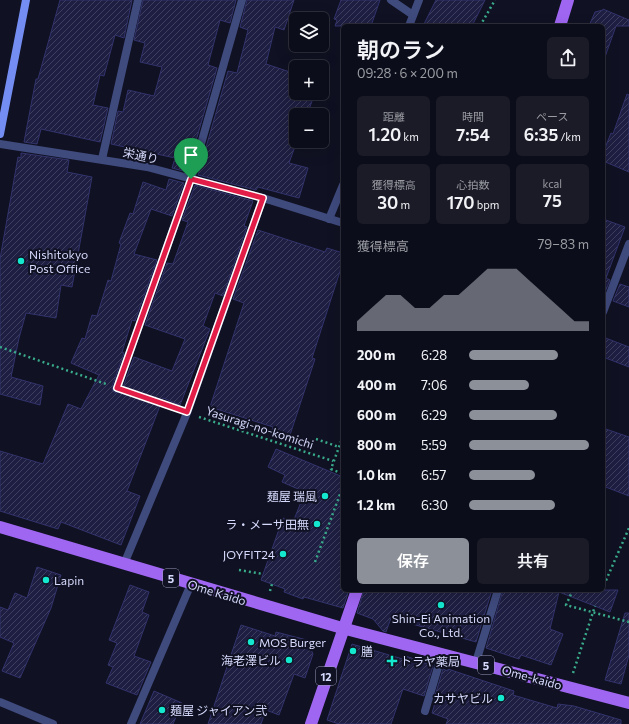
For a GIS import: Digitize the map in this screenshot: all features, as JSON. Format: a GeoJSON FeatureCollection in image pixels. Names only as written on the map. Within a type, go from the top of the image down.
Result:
{"type":"FeatureCollection","features":[{"type":"Feature","properties":{"kind":"main road"},"geometry":{"type":"LineString","coordinates":[[561,24],[568,0]]}},
{"type":"Feature","properties":{"kind":"main road","name":"Ome Kaido"},"geometry":{"type":"LineString","coordinates":[[0,527],[342,628]]}},
{"type":"Feature","properties":{"kind":"main road","name":"12"},"geometry":{"type":"LineString","coordinates":[[311,724],[342,628],[356,592]]}},
{"type":"Feature","properties":{"kind":"main road","name":"Ome-kaido"},"geometry":{"type":"LineString","coordinates":[[342,628],[629,703]]}},
{"type":"Feature","properties":{"kind":"street"},"geometry":{"type":"LineString","coordinates":[[0,134],[26,0]]}},
{"type":"Feature","properties":{"kind":"street"},"geometry":{"type":"LineString","coordinates":[[102,159],[138,0]]}},
{"type":"Feature","properties":{"kind":"street"},"geometry":{"type":"LineString","coordinates":[[117,388],[191,179],[242,0]]}},
{"type":"Feature","properties":{"kind":"street"},"geometry":{"type":"LineString","coordinates":[[390,0],[413,15]]}},
{"type":"Feature","properties":{"kind":"street"},"geometry":{"type":"LineString","coordinates":[[410,24],[419,0]]}},
{"type":"Feature","properties":{"kind":"street","name":"栄通り"},"geometry":{"type":"LineString","coordinates":[[0,144],[147,167],[263,198],[341,222]]}},
{"type":"Feature","properties":{"kind":"street"},"geometry":{"type":"LineString","coordinates":[[329,219],[341,190]]}},
{"type":"Feature","properties":{"kind":"street"},"geometry":{"type":"LineString","coordinates":[[124,564],[187,412],[263,198]]}},
{"type":"Feature","properties":{"kind":"street"},"geometry":{"type":"LineString","coordinates":[[605,305],[629,244]]}},
{"type":"Feature","properties":{"kind":"street"},"geometry":{"type":"LineString","coordinates":[[131,724],[191,584]]}},
{"type":"Feature","properties":{"kind":"street"},"geometry":{"type":"LineString","coordinates":[[476,662],[497,592]]}},
{"type":"Feature","properties":{"kind":"street"},"geometry":{"type":"LineString","coordinates":[[425,711],[442,654]]}},
{"type":"Feature","properties":{"kind":"street"},"geometry":{"type":"LineString","coordinates":[[0,702],[53,724]]}},
{"type":"Feature","properties":{"kind":"path"},"geometry":{"type":"LineString","coordinates":[[481,24],[495,0]]}},
{"type":"Feature","properties":{"kind":"path","name":"Yasuragi-no-komichi"},"geometry":{"type":"LineString","coordinates":[[0,347],[333,461]]}},
{"type":"Feature","properties":{"kind":"path"},"geometry":{"type":"LineString","coordinates":[[316,439],[339,447]]}},
{"type":"Feature","properties":{"kind":"path"},"geometry":{"type":"LineString","coordinates":[[341,442],[330,469],[341,473]]}},
{"type":"Feature","properties":{"kind":"path"},"geometry":{"type":"LineString","coordinates":[[315,562],[341,491]]}},
{"type":"Feature","properties":{"kind":"path"},"geometry":{"type":"LineString","coordinates":[[605,583],[629,528]]}},
{"type":"Feature","properties":{"kind":"path"},"geometry":{"type":"LineString","coordinates":[[239,570],[263,574]]}},
{"type":"Feature","properties":{"kind":"path"},"geometry":{"type":"LineString","coordinates":[[571,592],[566,605],[629,622]]}},
{"type":"Feature","properties":{"kind":"path"},"geometry":{"type":"LineString","coordinates":[[571,677],[595,606]]}},
{"type":"Feature","properties":{"kind":"building"},"geometry":{"type":"Polygon","coordinates":[[[60,0],[132,0],[124,38],[115,35],[104,76],[100,75],[93,105],[108,108],[100,142],[41,129],[37,144],[24,142],[36,79],[38,79],[60,0]]]}},
{"type":"Feature","properties":{"kind":"building"},"geometry":{"type":"Polygon","coordinates":[[[143,0],[236,0],[230,23],[220,20],[208,65],[217,68],[187,172],[172,168],[175,158],[111,144],[118,111],[123,112],[128,90],[154,96],[162,67],[140,62],[145,43],[134,40],[143,0]]]}},
{"type":"Feature","properties":{"kind":"building"},"geometry":{"type":"Polygon","coordinates":[[[247,0],[294,0],[284,30],[275,27],[266,64],[289,72],[289,100],[312,100],[310,108],[289,108],[289,148],[294,148],[289,163],[308,168],[299,198],[258,187],[256,190],[198,175],[228,71],[237,73],[248,30],[240,27],[247,0]]]}},
{"type":"Feature","properties":{"kind":"building"},"geometry":{"type":"Polygon","coordinates":[[[341,0],[380,0],[372,24],[341,24],[341,26],[335,26],[337,20],[334,19],[341,0]]]}},
{"type":"Feature","properties":{"kind":"building"},"geometry":{"type":"Polygon","coordinates":[[[436,0],[485,0],[473,24],[424,24],[436,0]]]}},
{"type":"Feature","properties":{"kind":"building"},"geometry":{"type":"Polygon","coordinates":[[[603,10],[629,20],[629,26],[616,26],[605,57],[605,24],[590,24],[595,12],[603,10]]]}},
{"type":"Feature","properties":{"kind":"building"},"geometry":{"type":"Polygon","coordinates":[[[627,94],[629,95],[629,172],[605,162],[605,148],[611,133],[613,134],[627,94]]]}},
{"type":"Feature","properties":{"kind":"building"},"geometry":{"type":"Polygon","coordinates":[[[21,153],[69,160],[67,172],[92,177],[72,287],[61,285],[56,318],[26,313],[19,338],[11,377],[43,386],[40,405],[0,394],[0,259],[18,157],[21,158],[21,153]]]}},
{"type":"Feature","properties":{"kind":"building"},"geometry":{"type":"Polygon","coordinates":[[[169,179],[184,183],[172,216],[151,209],[134,254],[157,260],[135,321],[132,320],[122,352],[124,353],[112,387],[113,391],[116,393],[122,390],[134,357],[172,371],[185,339],[145,325],[167,263],[173,264],[188,222],[182,220],[195,185],[253,201],[244,226],[247,227],[223,296],[215,293],[203,326],[210,329],[180,405],[163,398],[127,491],[140,496],[121,545],[61,522],[58,529],[0,511],[0,451],[43,464],[68,404],[81,409],[99,375],[71,363],[82,338],[85,339],[92,315],[97,316],[108,280],[111,281],[121,244],[119,243],[130,213],[133,214],[143,182],[166,190],[169,179]]]}},
{"type":"Feature","properties":{"kind":"building"},"geometry":{"type":"Polygon","coordinates":[[[605,220],[625,227],[606,278],[610,280],[605,292],[605,220]]]}},
{"type":"Feature","properties":{"kind":"building"},"geometry":{"type":"Polygon","coordinates":[[[258,230],[325,252],[327,248],[341,252],[341,268],[312,358],[315,359],[289,438],[271,433],[273,427],[210,407],[244,303],[233,299],[258,230]]]}},
{"type":"Feature","properties":{"kind":"building"},"geometry":{"type":"Polygon","coordinates":[[[620,284],[629,287],[629,307],[613,301],[620,284]]]}},
{"type":"Feature","properties":{"kind":"building"},"geometry":{"type":"Polygon","coordinates":[[[605,338],[629,347],[629,367],[605,358],[605,338]]]}},
{"type":"Feature","properties":{"kind":"building"},"geometry":{"type":"Polygon","coordinates":[[[605,429],[629,437],[629,496],[605,487],[605,429]]]}},
{"type":"Feature","properties":{"kind":"building"},"geometry":{"type":"Polygon","coordinates":[[[276,449],[341,476],[341,592],[348,592],[343,608],[304,597],[303,599],[284,592],[285,589],[261,580],[283,518],[293,522],[305,492],[282,482],[285,475],[268,467],[276,449]]]}},
{"type":"Feature","properties":{"kind":"building"},"geometry":{"type":"Polygon","coordinates":[[[37,567],[61,575],[51,608],[20,678],[2,671],[14,643],[0,637],[0,607],[8,610],[15,593],[27,598],[37,567]]]}},
{"type":"Feature","properties":{"kind":"building"},"geometry":{"type":"Polygon","coordinates":[[[130,585],[149,592],[142,612],[149,615],[134,656],[151,662],[137,695],[106,683],[113,667],[108,665],[117,643],[109,640],[130,585]]]}},
{"type":"Feature","properties":{"kind":"building"},"geometry":{"type":"Polygon","coordinates":[[[605,590],[618,590],[610,612],[559,592],[605,592],[605,590]]]}},
{"type":"Feature","properties":{"kind":"building","name":"Shin-Ei Animation Co., Ltd."},"geometry":{"type":"Polygon","coordinates":[[[363,592],[491,592],[476,642],[391,618],[386,632],[383,631],[373,619],[357,613],[363,592]]]}},
{"type":"Feature","properties":{"kind":"building"},"geometry":{"type":"Polygon","coordinates":[[[502,592],[559,592],[550,629],[563,634],[551,665],[521,655],[519,659],[486,648],[502,592]]]}},
{"type":"Feature","properties":{"kind":"building"},"geometry":{"type":"Polygon","coordinates":[[[625,613],[629,613],[629,655],[621,684],[605,680],[625,613]]]}},
{"type":"Feature","properties":{"kind":"building"},"geometry":{"type":"Polygon","coordinates":[[[241,625],[275,636],[276,632],[307,640],[313,654],[305,678],[294,674],[279,715],[266,710],[261,724],[208,724],[241,625]]]}},
{"type":"Feature","properties":{"kind":"building"},"geometry":{"type":"Polygon","coordinates":[[[352,644],[406,660],[403,655],[433,666],[424,696],[403,689],[391,724],[339,724],[327,720],[352,644]]]}},
{"type":"Feature","properties":{"kind":"building"},"geometry":{"type":"Polygon","coordinates":[[[443,669],[448,671],[448,669],[514,691],[513,695],[557,708],[558,704],[574,706],[621,720],[621,724],[446,724],[448,719],[432,713],[436,700],[434,699],[443,669]]]}},
{"type":"Feature","properties":{"kind":"building"},"geometry":{"type":"Polygon","coordinates":[[[154,691],[182,703],[173,724],[140,724],[154,691]]]}},
{"type":"Feature","properties":{"kind":"place","name":"Nishitokyo Post Office"},"geometry":{"type":"Point","coordinates":[21,261]}},
{"type":"Feature","properties":{"kind":"place","name":"麺屋 瑞風"},"geometry":{"type":"Point","coordinates":[325,496]}},
{"type":"Feature","properties":{"kind":"place","name":"ラ・メーサ田無"},"geometry":{"type":"Point","coordinates":[317,524]}},
{"type":"Feature","properties":{"kind":"place","name":"JOYFIT24"},"geometry":{"type":"Point","coordinates":[283,554]}},
{"type":"Feature","properties":{"kind":"place","name":"Lapin"},"geometry":{"type":"Point","coordinates":[46,580]}},
{"type":"Feature","properties":{"kind":"place","name":"Shin-Ei Animation Co., Ltd."},"geometry":{"type":"Point","coordinates":[441,605]}},
{"type":"Feature","properties":{"kind":"place","name":"MOS Burger"},"geometry":{"type":"Point","coordinates":[251,642]}},
{"type":"Feature","properties":{"kind":"place","name":"膳"},"geometry":{"type":"Point","coordinates":[353,651]}},
{"type":"Feature","properties":{"kind":"place","name":"海老澤ビル"},"geometry":{"type":"Point","coordinates":[289,660]}},
{"type":"Feature","properties":{"kind":"place","name":"トラヤ薬局"},"geometry":{"type":"Point","coordinates":[392,661]}},
{"type":"Feature","properties":{"kind":"place","name":"カサヤビル"},"geometry":{"type":"Point","coordinates":[501,698]}},
{"type":"Feature","properties":{"kind":"place","name":"麺屋 ジャイアン弐"},"geometry":{"type":"Point","coordinates":[162,710]}},
{"type":"Feature","properties":{"kind":"route"},"geometry":{"type":"LineString","coordinates":[[191,179],[263,198],[187,412],[117,388],[191,179]]}}]}
